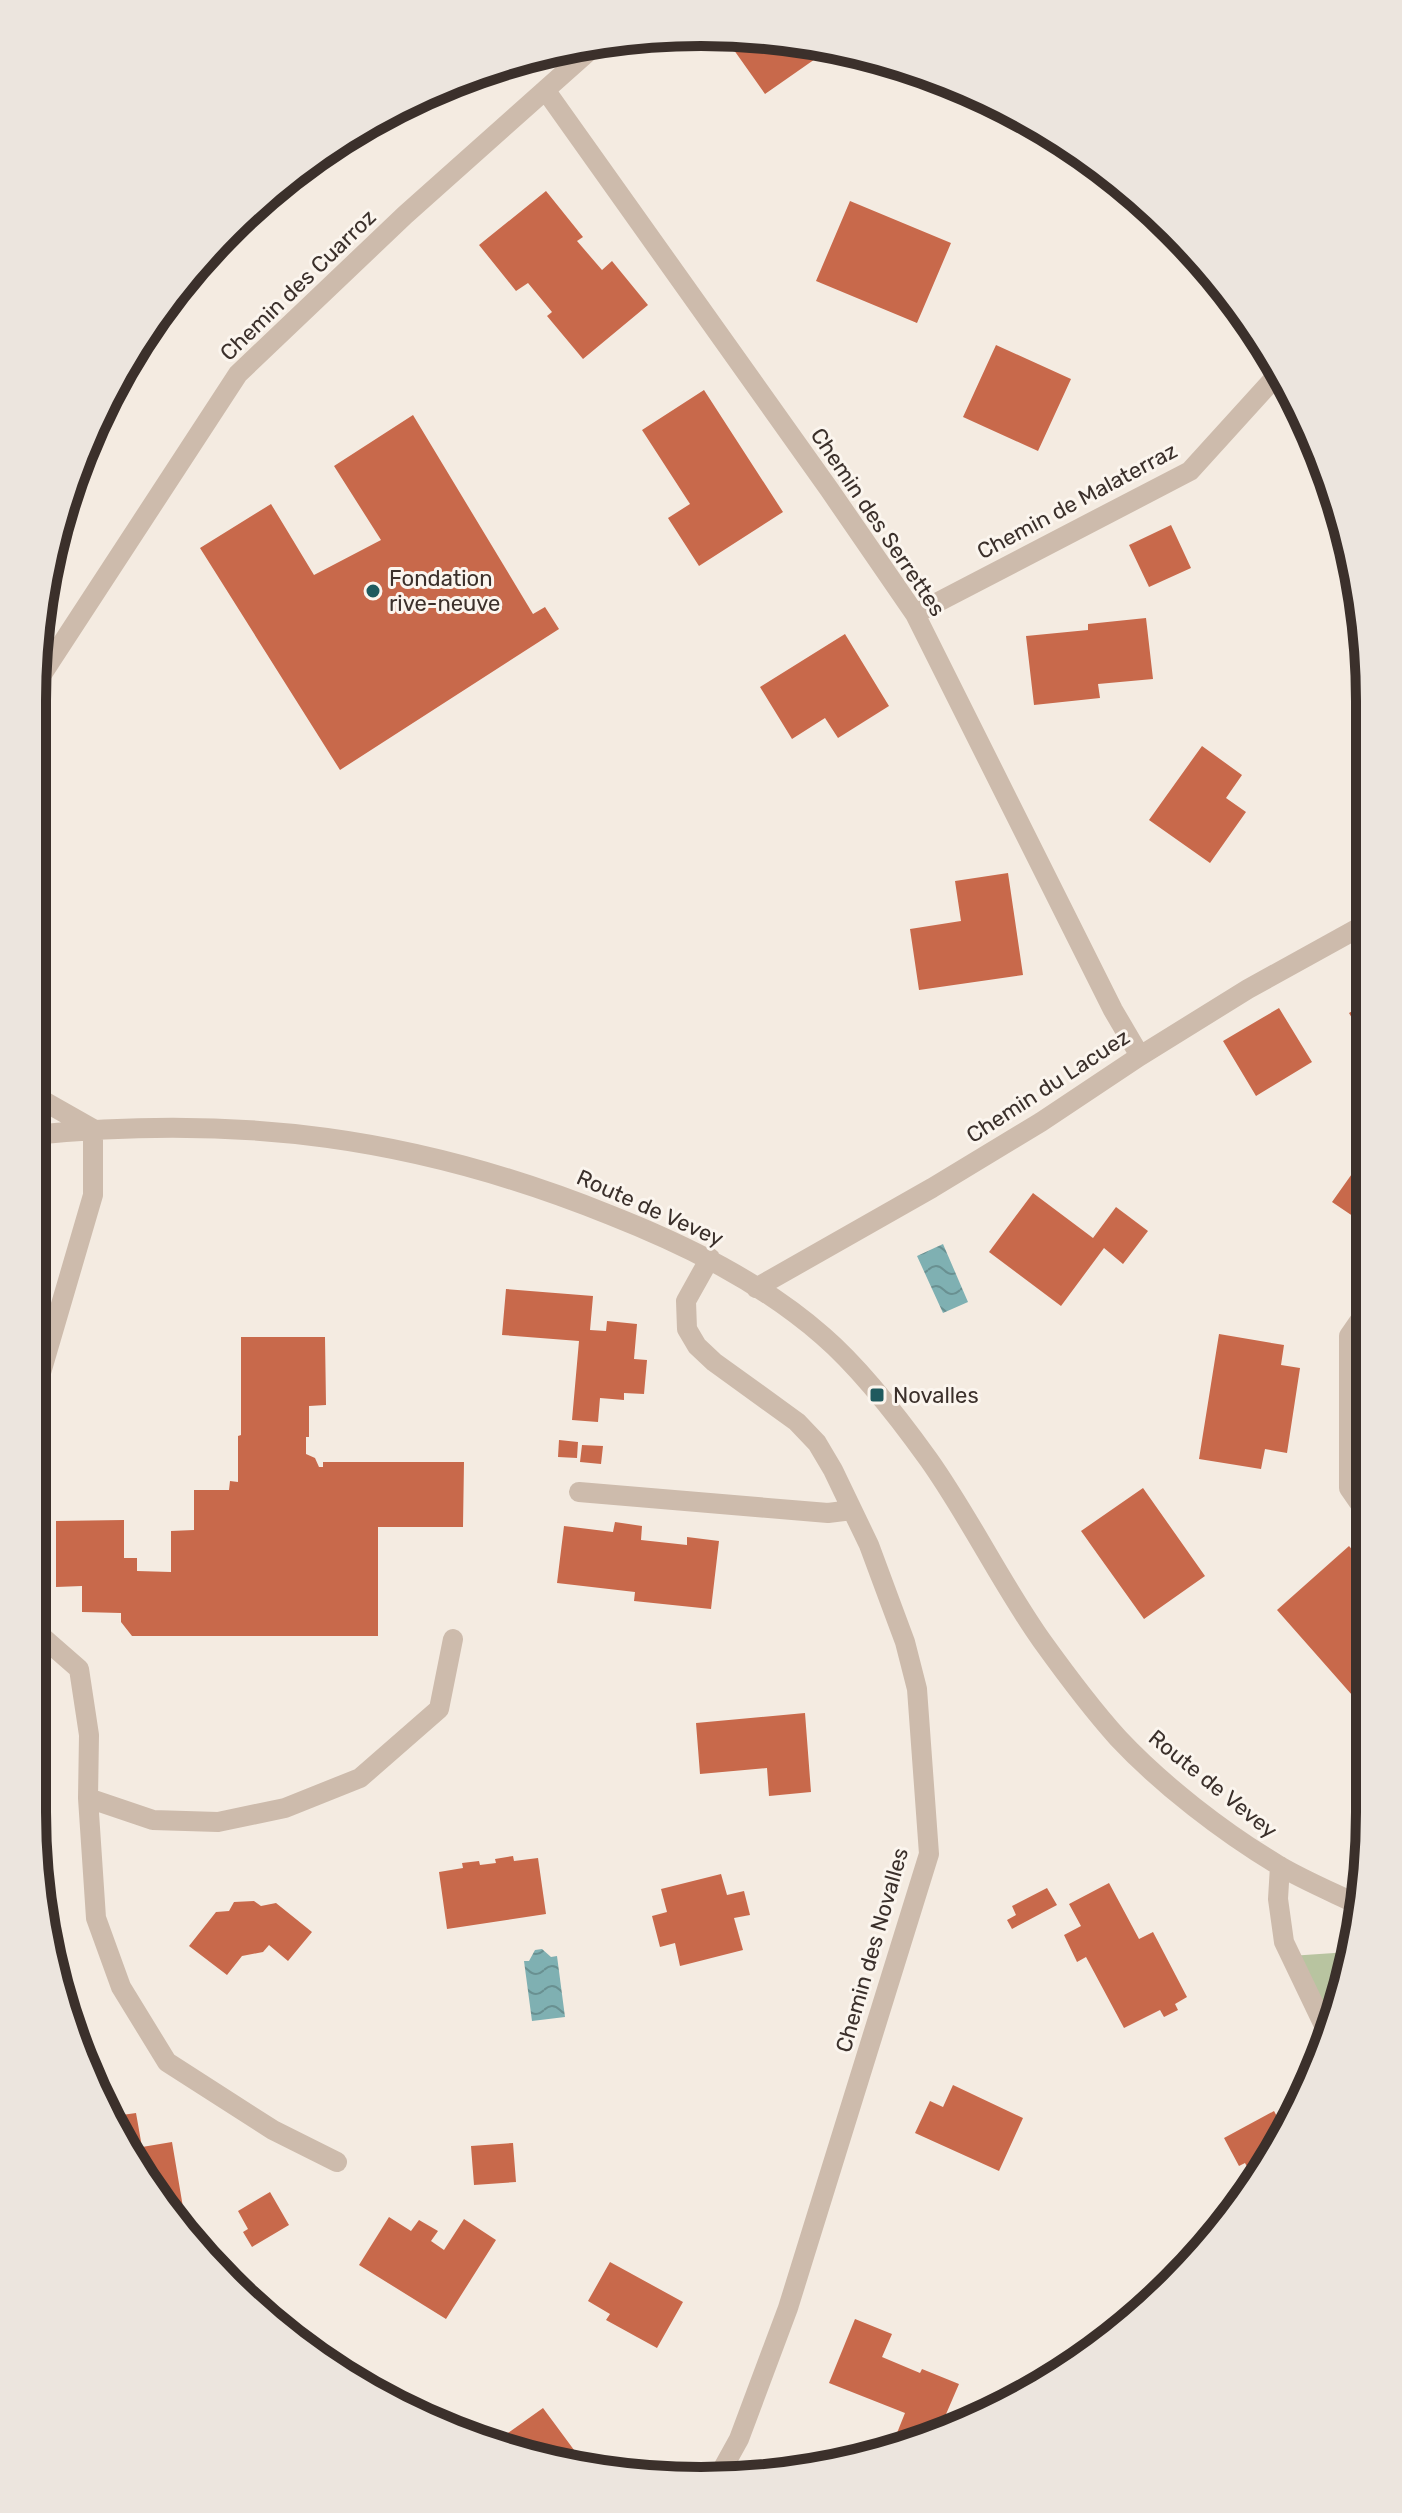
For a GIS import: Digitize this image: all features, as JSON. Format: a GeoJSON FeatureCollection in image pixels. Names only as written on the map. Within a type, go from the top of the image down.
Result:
{"type":"FeatureCollection","features":[{"type":"Feature","properties":{"kind":"street","name":"Chemin des Cuarroz"},"geometry":{"type":"LineString","coordinates":[[47,667],[238,374],[405,215],[582,57]]}},
{"type":"Feature","properties":{"kind":"street","name":"Chemin des Serrettes"},"geometry":{"type":"LineString","coordinates":[[546,91],[915,614],[1113,1010],[1140,1056]]}},
{"type":"Feature","properties":{"kind":"street","name":"Chemin de Malaterraz"},"geometry":{"type":"LineString","coordinates":[[915,614],[1190,471],[1272,381]]}},
{"type":"Feature","properties":{"kind":"street","name":"Chemin du Lacuez"},"geometry":{"type":"LineString","coordinates":[[756,1288],[946,1180],[1248,989],[1356,929]]}},
{"type":"Feature","properties":{"kind":"street"},"geometry":{"type":"LineString","coordinates":[[46,1102],[93,1129],[93,1195],[46,1356]]}},
{"type":"Feature","properties":{"kind":"street","name":"Route de Vevey"},"geometry":{"type":"LineString","coordinates":[[46,1134],[158,1126],[262,1129],[307,1133],[411,1152],[484,1170],[559,1194],[710,1258],[825,1337],[877,1395],[929,1461],[1041,1640],[1118,1738],[1177,1792],[1235,1837],[1280,1866],[1349,1900]]}},
{"type":"Feature","properties":{"kind":"street","name":"Chemin des Novalles"},"geometry":{"type":"LineString","coordinates":[[710,1258],[686,1301],[687,1329],[697,1346],[714,1362],[797,1422],[817,1443],[869,1545],[900,1627],[917,1689],[929,1854],[788,2308],[739,2439],[724,2466]]}},
{"type":"Feature","properties":{"kind":"street"},"geometry":{"type":"LineString","coordinates":[[1356,1326],[1349,1336],[1349,1488],[1356,1498]]}},
{"type":"Feature","properties":{"kind":"street"},"geometry":{"type":"LineString","coordinates":[[579,1492],[828,1513],[852,1510]]}},
{"type":"Feature","properties":{"kind":"street"},"geometry":{"type":"LineString","coordinates":[[88,1798],[153,1820],[218,1822],[285,1808],[360,1778],[439,1709],[453,1639]]}},
{"type":"Feature","properties":{"kind":"street"},"geometry":{"type":"LineString","coordinates":[[46,1640],[79,1669],[89,1735],[88,1798],[96,1918],[121,1987],[167,2062],[273,2130],[337,2162]]}},
{"type":"Feature","properties":{"kind":"street"},"geometry":{"type":"LineString","coordinates":[[1280,1866],[1278,1899],[1284,1942],[1322,2021]]}},
{"type":"Feature","properties":{"kind":"green space"},"geometry":{"type":"Polygon","coordinates":[[[1340,1953],[1325,2011],[1290,1956],[1340,1953]]]}},
{"type":"Feature","properties":{"kind":"water"},"geometry":{"type":"Polygon","coordinates":[[[943,1244],[968,1302],[943,1313],[917,1256],[943,1244]]]}},
{"type":"Feature","properties":{"kind":"water"},"geometry":{"type":"Polygon","coordinates":[[[542,1949],[551,1957],[557,1956],[565,2017],[532,2021],[524,1961],[529,1961],[535,1950],[542,1949]]]}},
{"type":"Feature","properties":{"kind":"building"},"geometry":{"type":"Polygon","coordinates":[[[732,47],[818,57],[765,94],[732,47]]]}},
{"type":"Feature","properties":{"kind":"building"},"geometry":{"type":"Polygon","coordinates":[[[546,191],[583,237],[577,241],[602,270],[612,261],[648,305],[583,359],[547,316],[552,312],[528,283],[516,291],[479,245],[546,191]]]}},
{"type":"Feature","properties":{"kind":"building"},"geometry":{"type":"Polygon","coordinates":[[[850,201],[951,243],[917,323],[816,281],[850,201]]]}},
{"type":"Feature","properties":{"kind":"building"},"geometry":{"type":"Polygon","coordinates":[[[996,345],[1071,379],[1038,451],[963,417],[996,345]]]}},
{"type":"Feature","properties":{"kind":"building"},"geometry":{"type":"Polygon","coordinates":[[[704,390],[783,512],[699,566],[668,518],[690,504],[642,430],[704,390]]]}},
{"type":"Feature","properties":{"kind":"building","name":"Fondation rive-neuve"},"geometry":{"type":"Polygon","coordinates":[[[413,415],[533,614],[545,607],[559,629],[340,770],[200,548],[271,504],[314,575],[381,540],[334,466],[413,415]]]}},
{"type":"Feature","properties":{"kind":"building"},"geometry":{"type":"Polygon","coordinates":[[[1171,525],[1191,568],[1149,587],[1129,545],[1171,525]]]}},
{"type":"Feature","properties":{"kind":"building"},"geometry":{"type":"Polygon","coordinates":[[[1146,618],[1153,679],[1098,684],[1100,698],[1034,705],[1026,636],[1088,630],[1088,624],[1146,618]]]}},
{"type":"Feature","properties":{"kind":"building"},"geometry":{"type":"Polygon","coordinates":[[[845,634],[889,706],[838,738],[825,718],[792,739],[760,687],[845,634]]]}},
{"type":"Feature","properties":{"kind":"building"},"geometry":{"type":"Polygon","coordinates":[[[1202,746],[1242,775],[1226,798],[1246,812],[1210,863],[1149,820],[1202,746]]]}},
{"type":"Feature","properties":{"kind":"building"},"geometry":{"type":"Polygon","coordinates":[[[1008,873],[1023,975],[919,990],[910,929],[961,921],[955,881],[1008,873]]]}},
{"type":"Feature","properties":{"kind":"building"},"geometry":{"type":"Polygon","coordinates":[[[1279,1008],[1312,1062],[1256,1096],[1223,1041],[1279,1008]]]}},
{"type":"Feature","properties":{"kind":"building"},"geometry":{"type":"Polygon","coordinates":[[[1356,1009],[1356,1025],[1349,1013],[1356,1009]]]}},
{"type":"Feature","properties":{"kind":"building"},"geometry":{"type":"Polygon","coordinates":[[[1356,1168],[1356,1218],[1332,1202],[1356,1168]]]}},
{"type":"Feature","properties":{"kind":"building"},"geometry":{"type":"Polygon","coordinates":[[[1033,1193],[1093,1238],[1116,1207],[1148,1231],[1123,1264],[1104,1248],[1061,1306],[989,1252],[1033,1193]]]}},
{"type":"Feature","properties":{"kind":"building"},"geometry":{"type":"Polygon","coordinates":[[[506,1289],[593,1296],[590,1330],[606,1331],[607,1321],[637,1324],[634,1359],[647,1360],[644,1394],[624,1393],[624,1400],[600,1398],[598,1422],[572,1420],[579,1341],[502,1335],[506,1289]]]}},
{"type":"Feature","properties":{"kind":"building"},"geometry":{"type":"Polygon","coordinates":[[[1219,1334],[1284,1345],[1281,1365],[1300,1368],[1287,1453],[1265,1449],[1261,1469],[1199,1459],[1219,1334]]]}},
{"type":"Feature","properties":{"kind":"building"},"geometry":{"type":"Polygon","coordinates":[[[241,1337],[325,1337],[326,1405],[309,1406],[309,1437],[306,1437],[306,1454],[315,1458],[319,1467],[323,1467],[323,1462],[464,1462],[463,1527],[378,1527],[378,1636],[132,1636],[121,1622],[121,1613],[82,1612],[82,1586],[56,1587],[56,1521],[124,1520],[124,1558],[137,1558],[137,1571],[171,1572],[171,1531],[194,1530],[194,1490],[229,1490],[230,1481],[238,1482],[241,1337]]]}},
{"type":"Feature","properties":{"kind":"building"},"geometry":{"type":"Polygon","coordinates":[[[559,1440],[578,1442],[577,1458],[558,1457],[559,1440]]]}},
{"type":"Feature","properties":{"kind":"building"},"geometry":{"type":"Polygon","coordinates":[[[582,1445],[603,1446],[601,1464],[580,1462],[582,1445]]]}},
{"type":"Feature","properties":{"kind":"building"},"geometry":{"type":"Polygon","coordinates":[[[1143,1488],[1205,1576],[1144,1619],[1081,1531],[1143,1488]]]}},
{"type":"Feature","properties":{"kind":"building"},"geometry":{"type":"Polygon","coordinates":[[[615,1522],[642,1526],[641,1540],[687,1545],[687,1537],[719,1541],[711,1609],[634,1601],[635,1592],[557,1583],[564,1526],[613,1532],[615,1522]]]}},
{"type":"Feature","properties":{"kind":"building"},"geometry":{"type":"Polygon","coordinates":[[[1349,1546],[1356,1554],[1356,1692],[1352,1695],[1277,1610],[1349,1546]]]}},
{"type":"Feature","properties":{"kind":"building"},"geometry":{"type":"Polygon","coordinates":[[[805,1713],[811,1792],[769,1796],[767,1768],[700,1774],[696,1723],[805,1713]]]}},
{"type":"Feature","properties":{"kind":"building"},"geometry":{"type":"Polygon","coordinates":[[[513,1856],[514,1861],[538,1858],[546,1914],[447,1929],[439,1872],[463,1868],[462,1863],[496,1863],[495,1859],[513,1856]]]}},
{"type":"Feature","properties":{"kind":"building"},"geometry":{"type":"Polygon","coordinates":[[[721,1874],[727,1895],[744,1891],[750,1915],[734,1918],[743,1950],[680,1966],[675,1943],[660,1947],[652,1916],[667,1912],[661,1889],[721,1874]]]}},
{"type":"Feature","properties":{"kind":"building"},"geometry":{"type":"Polygon","coordinates":[[[1109,1883],[1139,1939],[1153,1932],[1187,1997],[1175,2004],[1178,2010],[1164,2017],[1160,2010],[1124,2028],[1086,1957],[1077,1962],[1064,1935],[1081,1926],[1069,1904],[1109,1883]]]}},
{"type":"Feature","properties":{"kind":"building"},"geometry":{"type":"Polygon","coordinates":[[[1047,1888],[1057,1905],[1012,1929],[1007,1920],[1016,1915],[1012,1906],[1047,1888]]]}},
{"type":"Feature","properties":{"kind":"building"},"geometry":{"type":"Polygon","coordinates":[[[254,1901],[261,1906],[276,1903],[312,1932],[288,1961],[269,1945],[263,1952],[242,1956],[227,1975],[189,1946],[216,1912],[229,1911],[234,1902],[254,1901]]]}},
{"type":"Feature","properties":{"kind":"building"},"geometry":{"type":"Polygon","coordinates":[[[953,2085],[1023,2118],[999,2171],[915,2133],[930,2101],[943,2107],[953,2085]]]}},
{"type":"Feature","properties":{"kind":"building"},"geometry":{"type":"Polygon","coordinates":[[[1274,2111],[1279,2120],[1249,2171],[1245,2163],[1239,2166],[1224,2138],[1274,2111]]]}},
{"type":"Feature","properties":{"kind":"building"},"geometry":{"type":"Polygon","coordinates":[[[136,2113],[142,2147],[172,2142],[184,2215],[156,2176],[121,2115],[136,2113]]]}},
{"type":"Feature","properties":{"kind":"building"},"geometry":{"type":"Polygon","coordinates":[[[513,2143],[516,2182],[474,2185],[471,2146],[513,2143]]]}},
{"type":"Feature","properties":{"kind":"building"},"geometry":{"type":"Polygon","coordinates":[[[270,2192],[289,2225],[252,2247],[243,2232],[248,2229],[238,2211],[270,2192]]]}},
{"type":"Feature","properties":{"kind":"building"},"geometry":{"type":"Polygon","coordinates":[[[389,2217],[411,2231],[419,2220],[438,2231],[431,2241],[444,2250],[464,2219],[496,2240],[446,2319],[359,2265],[389,2217]]]}},
{"type":"Feature","properties":{"kind":"building"},"geometry":{"type":"Polygon","coordinates":[[[610,2262],[683,2302],[657,2348],[606,2320],[610,2314],[588,2301],[610,2262]]]}},
{"type":"Feature","properties":{"kind":"building"},"geometry":{"type":"Polygon","coordinates":[[[855,2319],[892,2334],[882,2357],[920,2373],[922,2369],[959,2384],[943,2420],[902,2435],[897,2433],[905,2413],[829,2383],[855,2319]]]}},
{"type":"Feature","properties":{"kind":"building"},"geometry":{"type":"Polygon","coordinates":[[[543,2408],[577,2454],[531,2445],[503,2436],[543,2408]]]}},
{"type":"Feature","properties":{"kind":"place","name":"Fondation rive-neuve"},"geometry":{"type":"Point","coordinates":[373,591]}},
{"type":"Feature","properties":{"kind":"place","name":"Novalles"},"geometry":{"type":"Point","coordinates":[877,1395]}}]}
